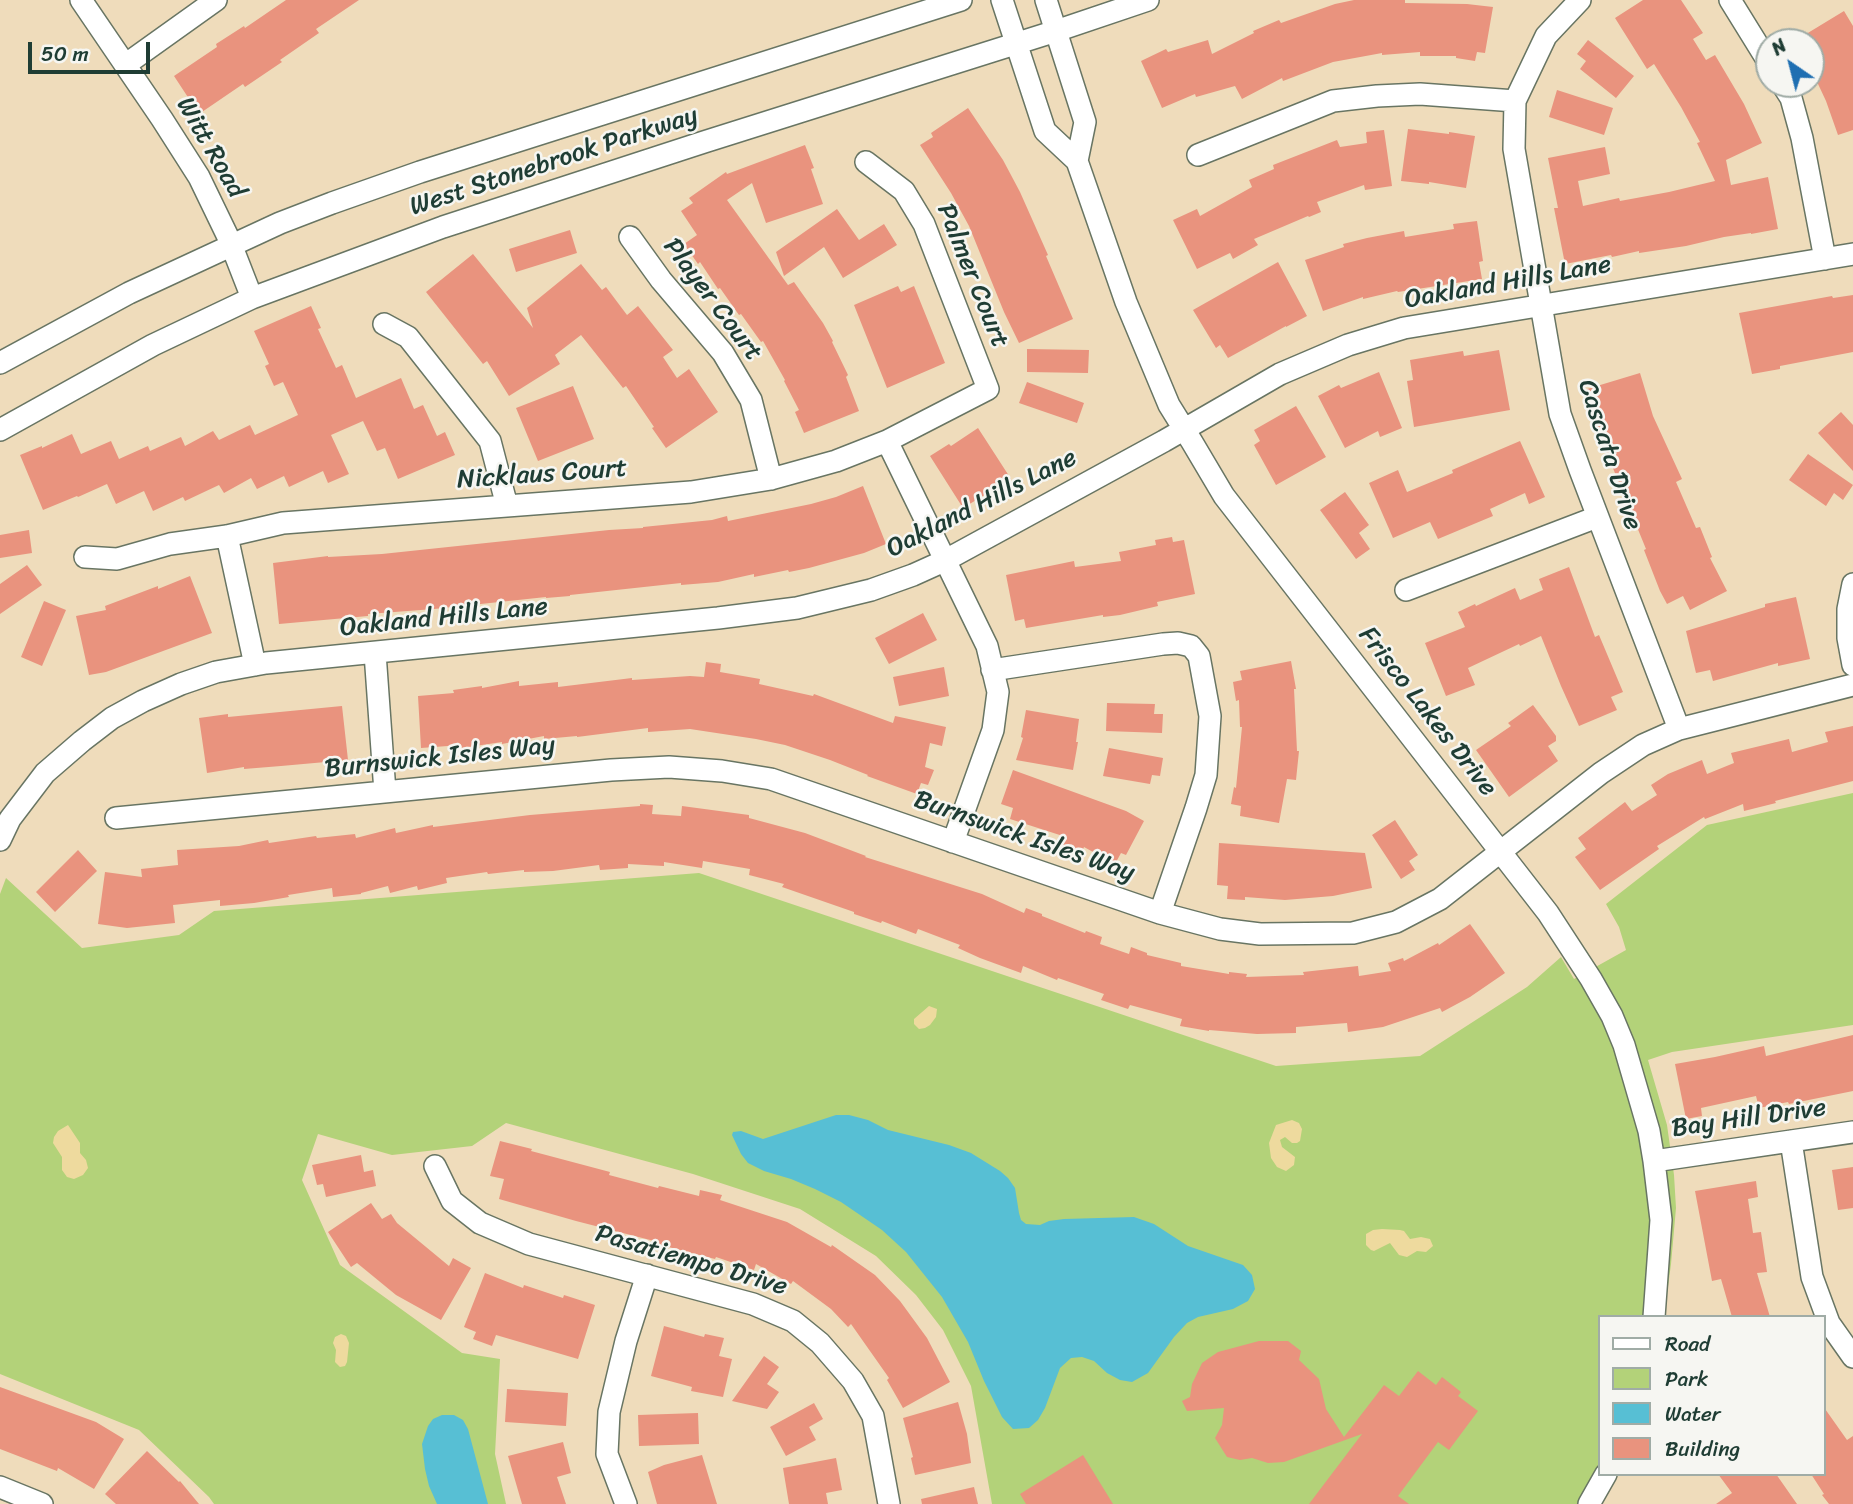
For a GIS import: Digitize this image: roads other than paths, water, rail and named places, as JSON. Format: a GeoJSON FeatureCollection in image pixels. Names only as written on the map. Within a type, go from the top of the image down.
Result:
{"type":"FeatureCollection","features":[{"type":"Feature","properties":{"kind":"street","name":"Witt Road"},"geometry":{"type":"LineString","coordinates":[[81,0],[181,148],[215,208],[252,298]]}},
{"type":"Feature","properties":{"kind":"street"},"geometry":{"type":"LineString","coordinates":[[125,65],[216,0]]}},
{"type":"Feature","properties":{"kind":"street","name":"West Stonebrook Parkway"},"geometry":{"type":"LineString","coordinates":[[0,363],[129,293],[280,223],[408,177],[961,0]]}},
{"type":"Feature","properties":{"kind":"street","name":"Frisco Lakes Drive"},"geometry":{"type":"LineString","coordinates":[[1002,0],[1045,131],[1077,161],[1126,302],[1169,405],[1184,430],[1224,496],[1548,913],[1612,1016],[1624,1045],[1646,1119],[1654,1161],[1661,1220],[1654,1315]]}},
{"type":"Feature","properties":{"kind":"street"},"geometry":{"type":"LineString","coordinates":[[1046,0],[1085,122],[1077,161]]}},
{"type":"Feature","properties":{"kind":"street","name":"West Stonebrook Parkway"},"geometry":{"type":"LineString","coordinates":[[0,430],[153,345],[252,298],[443,227],[1148,0]]}},
{"type":"Feature","properties":{"kind":"street","name":"Cascata Drive"},"geometry":{"type":"LineString","coordinates":[[1580,0],[1546,36],[1515,101],[1514,149],[1560,414],[1679,729]]}},
{"type":"Feature","properties":{"kind":"street"},"geometry":{"type":"LineString","coordinates":[[1730,0],[1755,40]]}},
{"type":"Feature","properties":{"kind":"street"},"geometry":{"type":"LineString","coordinates":[[1198,155],[1334,101],[1420,94],[1515,101]]}},
{"type":"Feature","properties":{"kind":"street"},"geometry":{"type":"LineString","coordinates":[[1791,98],[1802,138],[1825,259]]}},
{"type":"Feature","properties":{"kind":"street","name":"Palmer Court"},"geometry":{"type":"LineString","coordinates":[[866,162],[904,191],[923,224],[988,388]]}},
{"type":"Feature","properties":{"kind":"street","name":"Player Court"},"geometry":{"type":"LineString","coordinates":[[630,237],[660,280],[723,353],[751,400],[771,479]]}},
{"type":"Feature","properties":{"kind":"street","name":"Oakland Hills Lane"},"geometry":{"type":"LineString","coordinates":[[0,840],[10,819],[46,774],[82,741],[112,718],[143,701],[216,672],[255,664],[718,618],[797,608],[871,590],[944,561],[1184,430],[1280,374],[1348,345],[1404,328],[1853,254]]}},
{"type":"Feature","properties":{"kind":"street"},"geometry":{"type":"LineString","coordinates":[[384,324],[408,337],[490,441],[507,506]]}},
{"type":"Feature","properties":{"kind":"street","name":"Nicklaus Court"},"geometry":{"type":"LineString","coordinates":[[85,557],[117,559],[170,544],[227,536],[283,523],[691,492],[771,479],[836,461],[887,441],[988,388]]}},
{"type":"Feature","properties":{"kind":"street"},"geometry":{"type":"LineString","coordinates":[[887,441],[987,646],[998,692],[993,730],[953,842]]}},
{"type":"Feature","properties":{"kind":"street"},"geometry":{"type":"LineString","coordinates":[[1406,590],[1597,517]]}},
{"type":"Feature","properties":{"kind":"street"},"geometry":{"type":"LineString","coordinates":[[227,536],[255,664]]}},
{"type":"Feature","properties":{"kind":"street"},"geometry":{"type":"LineString","coordinates":[[1853,584],[1848,609],[1847,638],[1853,665]]}},
{"type":"Feature","properties":{"kind":"street"},"geometry":{"type":"LineString","coordinates":[[992,670],[1163,643],[1191,646],[1199,656],[1210,716],[1206,775],[1160,913]]}},
{"type":"Feature","properties":{"kind":"street"},"geometry":{"type":"LineString","coordinates":[[375,653],[385,792]]}},
{"type":"Feature","properties":{"kind":"street","name":"Burnswick Isles Way"},"geometry":{"type":"LineString","coordinates":[[116,818],[669,766],[771,779],[1160,913],[1220,929],[1260,934],[1353,933],[1396,922],[1440,899],[1601,773],[1643,745],[1679,729],[1853,685]]}},
{"type":"Feature","properties":{"kind":"street","name":"Bay Hill Drive"},"geometry":{"type":"LineString","coordinates":[[1654,1161],[1853,1132]]}},
{"type":"Feature","properties":{"kind":"street"},"geometry":{"type":"LineString","coordinates":[[1791,1141],[1812,1277],[1829,1323],[1853,1357]]}},
{"type":"Feature","properties":{"kind":"street","name":"Pasatiempo Drive"},"geometry":{"type":"LineString","coordinates":[[435,1166],[452,1201],[480,1223],[529,1244],[753,1304],[793,1321],[820,1343],[853,1381],[873,1416],[889,1504]]}},
{"type":"Feature","properties":{"kind":"street"},"geometry":{"type":"LineString","coordinates":[[625,1504],[607,1454],[609,1412],[626,1341],[647,1275]]}},
{"type":"Feature","properties":{"kind":"street"},"geometry":{"type":"LineString","coordinates":[[1589,1504],[1605,1476]]}},
{"type":"Feature","properties":{"kind":"street"},"geometry":{"type":"LineString","coordinates":[[0,1487],[42,1504]]}},
{"type":"Feature","properties":{"kind":"water"},"geometry":{"type":"Polygon","coordinates":[[[836,1115],[868,1120],[888,1130],[971,1153],[1008,1178],[1015,1188],[1021,1220],[1026,1224],[1040,1225],[1064,1219],[1134,1217],[1154,1224],[1188,1246],[1243,1265],[1252,1275],[1255,1289],[1248,1301],[1233,1309],[1198,1317],[1187,1323],[1148,1373],[1132,1382],[1120,1380],[1107,1373],[1094,1361],[1082,1357],[1071,1358],[1060,1368],[1038,1420],[1029,1428],[1013,1429],[1002,1417],[968,1342],[942,1297],[906,1252],[882,1230],[841,1202],[748,1163],[732,1135],[733,1132],[741,1131],[763,1139],[836,1115]]]}},
{"type":"Feature","properties":{"kind":"water"},"geometry":{"type":"Polygon","coordinates":[[[442,1415],[454,1415],[463,1420],[468,1429],[488,1504],[437,1504],[429,1486],[422,1444],[428,1426],[433,1419],[442,1415]]]}}]}
